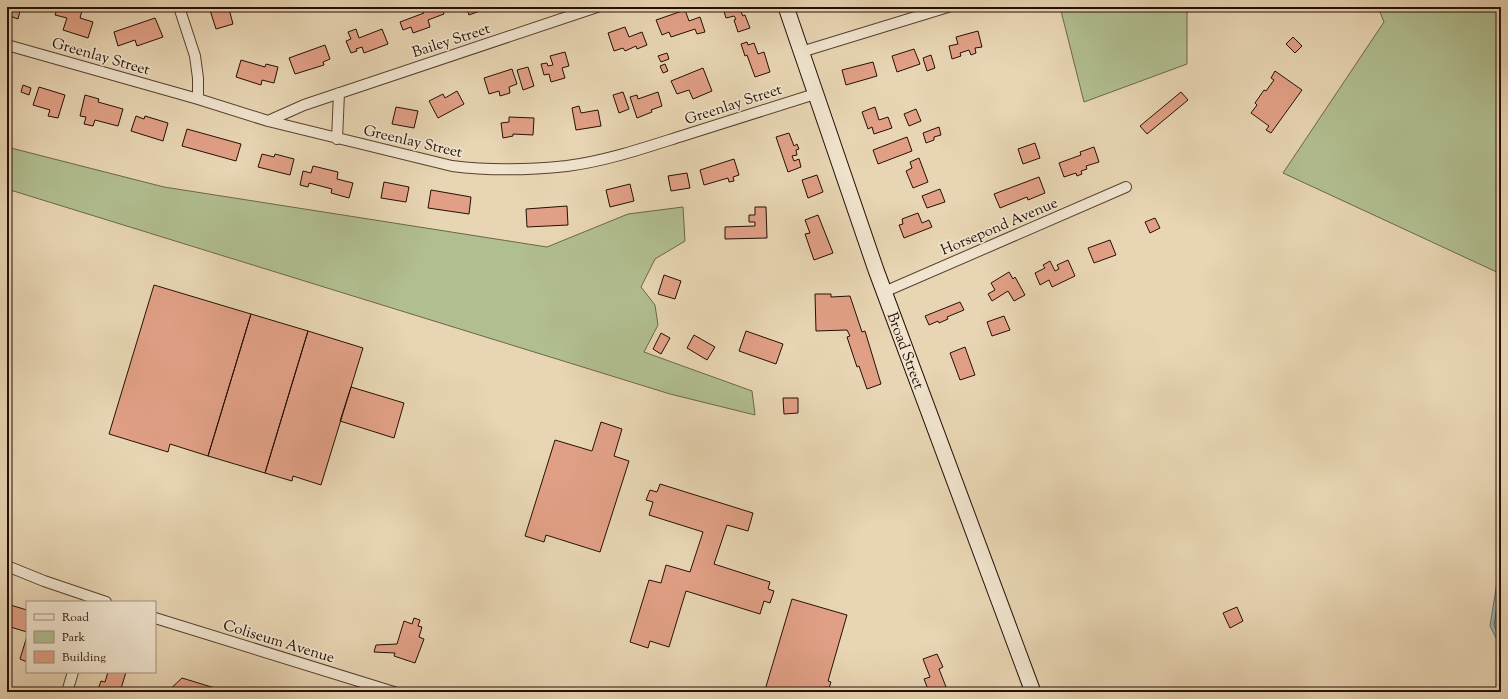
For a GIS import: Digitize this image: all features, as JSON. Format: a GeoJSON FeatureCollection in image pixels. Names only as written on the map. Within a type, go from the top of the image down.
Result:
{"type":"FeatureCollection","features":[{"type":"Feature","properties":{"kind":"main road","name":"Broad Street"},"geometry":{"type":"LineString","coordinates":[[786,7],[884,292],[1033,692]]}},
{"type":"Feature","properties":{"kind":"street"},"geometry":{"type":"LineString","coordinates":[[179,7],[195,56],[198,78],[198,99]]}},
{"type":"Feature","properties":{"kind":"street","name":"Bailey Street"},"geometry":{"type":"LineString","coordinates":[[268,121],[304,105],[596,7]]}},
{"type":"Feature","properties":{"kind":"street"},"geometry":{"type":"LineString","coordinates":[[801,52],[948,7]]}},
{"type":"Feature","properties":{"kind":"street","name":"Greenlay Street"},"geometry":{"type":"LineString","coordinates":[[7,45],[198,99],[268,121],[452,166],[479,170],[568,166],[613,156],[657,144],[815,94]]}},
{"type":"Feature","properties":{"kind":"street"},"geometry":{"type":"LineString","coordinates":[[337,139],[339,93]]}},
{"type":"Feature","properties":{"kind":"street","name":"Horsepond Avenue"},"geometry":{"type":"LineString","coordinates":[[884,292],[1126,187]]}},
{"type":"Feature","properties":{"kind":"street"},"geometry":{"type":"LineString","coordinates":[[7,566],[93,600]]}},
{"type":"Feature","properties":{"kind":"street","name":"Coliseum Avenue"},"geometry":{"type":"LineString","coordinates":[[156,618],[394,692]]}},
{"type":"Feature","properties":{"kind":"street"},"geometry":{"type":"LineString","coordinates":[[67,692],[73,673]]}},
{"type":"Feature","properties":{"kind":"green space"},"geometry":{"type":"Polygon","coordinates":[[[1060,7],[1187,7],[1187,64],[1084,102],[1060,7]]]}},
{"type":"Feature","properties":{"kind":"green space"},"geometry":{"type":"Polygon","coordinates":[[[1378,7],[1501,7],[1501,274],[1283,173],[1384,22],[1378,7]]]}},
{"type":"Feature","properties":{"kind":"green space"},"geometry":{"type":"Polygon","coordinates":[[[7,147],[164,187],[547,247],[628,214],[683,207],[685,241],[655,259],[641,287],[655,305],[658,325],[644,352],[752,391],[755,415],[670,394],[7,189],[7,147]]]}},
{"type":"Feature","properties":{"kind":"water"},"geometry":{"type":"Polygon","coordinates":[[[1501,557],[1501,646],[1490,626],[1501,557]]]}},
{"type":"Feature","properties":{"kind":"building"},"geometry":{"type":"Polygon","coordinates":[[[7,7],[21,7],[18,19],[7,15],[7,7]]]}},
{"type":"Feature","properties":{"kind":"building"},"geometry":{"type":"Polygon","coordinates":[[[58,7],[83,7],[80,18],[93,22],[88,38],[63,30],[67,18],[55,15],[58,7]]]}},
{"type":"Feature","properties":{"kind":"building"},"geometry":{"type":"Polygon","coordinates":[[[209,7],[232,7],[229,9],[233,24],[216,29],[209,7]]]}},
{"type":"Feature","properties":{"kind":"building"},"geometry":{"type":"Polygon","coordinates":[[[421,7],[441,7],[444,14],[428,20],[430,27],[413,33],[411,27],[403,30],[400,22],[424,13],[421,7]]]}},
{"type":"Feature","properties":{"kind":"building"},"geometry":{"type":"Polygon","coordinates":[[[466,7],[491,7],[469,15],[466,7]]]}},
{"type":"Feature","properties":{"kind":"building"},"geometry":{"type":"Polygon","coordinates":[[[749,7],[749,10],[741,12],[743,16],[745,15],[750,28],[738,32],[734,20],[736,19],[734,16],[726,18],[723,8],[749,7]]]}},
{"type":"Feature","properties":{"kind":"building"},"geometry":{"type":"Polygon","coordinates":[[[685,10],[689,21],[700,17],[705,32],[697,34],[695,29],[671,37],[669,32],[662,35],[656,20],[685,10]]]}},
{"type":"Feature","properties":{"kind":"building"},"geometry":{"type":"Polygon","coordinates":[[[155,18],[163,37],[137,46],[135,40],[118,46],[114,32],[155,18]]]}},
{"type":"Feature","properties":{"kind":"building"},"geometry":{"type":"Polygon","coordinates":[[[625,27],[629,37],[642,32],[647,45],[637,49],[636,46],[625,51],[623,48],[614,51],[608,33],[625,27]]]}},
{"type":"Feature","properties":{"kind":"building"},"geometry":{"type":"Polygon","coordinates":[[[356,29],[359,38],[382,29],[388,44],[364,53],[362,47],[351,53],[346,41],[351,39],[348,32],[356,29]]]}},
{"type":"Feature","properties":{"kind":"building"},"geometry":{"type":"Polygon","coordinates":[[[978,31],[982,47],[975,48],[976,53],[971,55],[969,50],[960,53],[961,56],[952,59],[949,46],[958,44],[956,37],[978,31]]]}},
{"type":"Feature","properties":{"kind":"building"},"geometry":{"type":"Polygon","coordinates":[[[1293,37],[1302,46],[1295,53],[1286,44],[1293,37]]]}},
{"type":"Feature","properties":{"kind":"building"},"geometry":{"type":"Polygon","coordinates":[[[747,42],[748,45],[754,43],[758,54],[764,52],[770,72],[755,77],[747,55],[745,56],[741,44],[747,42]]]}},
{"type":"Feature","properties":{"kind":"building"},"geometry":{"type":"Polygon","coordinates":[[[325,45],[330,59],[323,62],[324,65],[295,74],[289,58],[325,45]]]}},
{"type":"Feature","properties":{"kind":"building"},"geometry":{"type":"Polygon","coordinates":[[[914,49],[920,64],[897,72],[892,56],[914,49]]]}},
{"type":"Feature","properties":{"kind":"building"},"geometry":{"type":"Polygon","coordinates":[[[565,52],[569,66],[562,68],[565,78],[551,82],[549,74],[544,75],[541,64],[547,63],[548,66],[553,65],[550,56],[565,52]]]}},
{"type":"Feature","properties":{"kind":"building"},"geometry":{"type":"Polygon","coordinates":[[[667,53],[669,59],[661,62],[658,56],[667,53]]]}},
{"type":"Feature","properties":{"kind":"building"},"geometry":{"type":"Polygon","coordinates":[[[931,55],[935,68],[927,71],[923,58],[931,55]]]}},
{"type":"Feature","properties":{"kind":"building"},"geometry":{"type":"Polygon","coordinates":[[[241,60],[265,67],[266,64],[278,67],[274,83],[262,80],[261,85],[236,77],[241,60]]]}},
{"type":"Feature","properties":{"kind":"building"},"geometry":{"type":"Polygon","coordinates":[[[873,62],[877,76],[846,85],[842,70],[873,62]]]}},
{"type":"Feature","properties":{"kind":"building"},"geometry":{"type":"Polygon","coordinates":[[[665,64],[668,71],[663,73],[660,66],[665,64]]]}},
{"type":"Feature","properties":{"kind":"building"},"geometry":{"type":"Polygon","coordinates":[[[528,67],[534,86],[523,90],[517,70],[528,67]]]}},
{"type":"Feature","properties":{"kind":"building"},"geometry":{"type":"Polygon","coordinates":[[[703,68],[712,91],[693,99],[689,90],[677,94],[671,81],[703,68]]]}},
{"type":"Feature","properties":{"kind":"building"},"geometry":{"type":"Polygon","coordinates":[[[512,69],[517,84],[509,87],[510,93],[500,96],[499,91],[489,94],[484,78],[512,69]]]}},
{"type":"Feature","properties":{"kind":"building"},"geometry":{"type":"Polygon","coordinates":[[[1275,71],[1302,90],[1271,133],[1266,130],[1269,126],[1251,113],[1257,105],[1255,103],[1264,90],[1266,91],[1274,80],[1271,78],[1275,71]]]}},
{"type":"Feature","properties":{"kind":"building"},"geometry":{"type":"Polygon","coordinates":[[[23,85],[31,88],[29,95],[21,92],[23,85]]]}},
{"type":"Feature","properties":{"kind":"building"},"geometry":{"type":"Polygon","coordinates":[[[39,87],[65,95],[58,118],[48,116],[50,110],[33,105],[39,87]]]}},
{"type":"Feature","properties":{"kind":"building"},"geometry":{"type":"Polygon","coordinates":[[[457,91],[464,104],[438,118],[429,101],[443,94],[445,98],[457,91]]]}},
{"type":"Feature","properties":{"kind":"building"},"geometry":{"type":"Polygon","coordinates":[[[623,92],[629,109],[619,113],[613,95],[623,92]]]}},
{"type":"Feature","properties":{"kind":"building"},"geometry":{"type":"Polygon","coordinates":[[[658,92],[662,106],[637,118],[630,97],[637,95],[638,99],[658,92]]]}},
{"type":"Feature","properties":{"kind":"building"},"geometry":{"type":"Polygon","coordinates":[[[1181,92],[1188,100],[1147,134],[1140,126],[1181,92]]]}},
{"type":"Feature","properties":{"kind":"building"},"geometry":{"type":"Polygon","coordinates":[[[85,95],[99,99],[98,102],[123,109],[118,126],[95,120],[93,126],[84,124],[86,117],[80,116],[85,95]]]}},
{"type":"Feature","properties":{"kind":"building"},"geometry":{"type":"Polygon","coordinates":[[[579,106],[581,113],[598,110],[601,126],[576,130],[572,108],[579,106]]]}},
{"type":"Feature","properties":{"kind":"building"},"geometry":{"type":"Polygon","coordinates":[[[396,107],[418,111],[414,128],[392,124],[396,107]]]}},
{"type":"Feature","properties":{"kind":"building"},"geometry":{"type":"Polygon","coordinates":[[[875,107],[879,120],[888,117],[892,128],[874,134],[872,127],[868,129],[862,112],[875,107]]]}},
{"type":"Feature","properties":{"kind":"building"},"geometry":{"type":"Polygon","coordinates":[[[916,109],[921,121],[909,126],[904,114],[916,109]]]}},
{"type":"Feature","properties":{"kind":"building"},"geometry":{"type":"Polygon","coordinates":[[[136,116],[144,119],[145,116],[168,123],[163,141],[131,131],[136,116]]]}},
{"type":"Feature","properties":{"kind":"building"},"geometry":{"type":"Polygon","coordinates":[[[509,117],[534,118],[533,135],[513,134],[513,136],[503,138],[501,123],[509,122],[509,117]]]}},
{"type":"Feature","properties":{"kind":"building"},"geometry":{"type":"Polygon","coordinates":[[[939,127],[941,135],[934,137],[934,140],[926,143],[923,133],[939,127]]]}},
{"type":"Feature","properties":{"kind":"building"},"geometry":{"type":"Polygon","coordinates":[[[187,129],[241,144],[236,161],[182,146],[187,129]]]}},
{"type":"Feature","properties":{"kind":"building"},"geometry":{"type":"Polygon","coordinates":[[[789,133],[794,146],[797,144],[799,149],[796,150],[797,155],[792,156],[794,161],[799,159],[801,167],[788,172],[776,137],[789,133]]]}},
{"type":"Feature","properties":{"kind":"building"},"geometry":{"type":"Polygon","coordinates":[[[907,137],[912,151],[878,164],[873,150],[907,137]]]}},
{"type":"Feature","properties":{"kind":"building"},"geometry":{"type":"Polygon","coordinates":[[[1035,143],[1040,158],[1023,164],[1018,149],[1035,143]]]}},
{"type":"Feature","properties":{"kind":"building"},"geometry":{"type":"Polygon","coordinates":[[[1094,147],[1099,162],[1086,166],[1087,169],[1081,171],[1082,174],[1077,176],[1076,173],[1064,177],[1059,163],[1081,155],[1080,152],[1094,147]]]}},
{"type":"Feature","properties":{"kind":"building"},"geometry":{"type":"Polygon","coordinates":[[[262,154],[274,157],[275,154],[294,159],[290,175],[258,167],[262,154]]]}},
{"type":"Feature","properties":{"kind":"building"},"geometry":{"type":"Polygon","coordinates":[[[919,158],[928,182],[913,188],[906,171],[912,168],[910,162],[919,158]]]}},
{"type":"Feature","properties":{"kind":"building"},"geometry":{"type":"Polygon","coordinates":[[[734,159],[739,175],[733,177],[734,181],[729,182],[728,178],[704,185],[700,170],[734,159]]]}},
{"type":"Feature","properties":{"kind":"building"},"geometry":{"type":"Polygon","coordinates":[[[313,166],[338,172],[337,179],[353,183],[349,198],[331,193],[332,189],[309,183],[308,187],[300,185],[303,171],[311,173],[313,166]]]}},
{"type":"Feature","properties":{"kind":"building"},"geometry":{"type":"Polygon","coordinates":[[[687,173],[690,188],[671,191],[668,176],[687,173]]]}},
{"type":"Feature","properties":{"kind":"building"},"geometry":{"type":"Polygon","coordinates":[[[817,175],[823,192],[808,198],[802,180],[817,175]]]}},
{"type":"Feature","properties":{"kind":"building"},"geometry":{"type":"Polygon","coordinates":[[[1039,177],[1045,193],[1028,200],[1027,197],[1000,208],[994,194],[1039,177]]]}},
{"type":"Feature","properties":{"kind":"building"},"geometry":{"type":"Polygon","coordinates":[[[384,182],[409,187],[406,202],[381,198],[384,182]]]}},
{"type":"Feature","properties":{"kind":"building"},"geometry":{"type":"Polygon","coordinates":[[[630,184],[634,201],[610,207],[606,190],[630,184]]]}},
{"type":"Feature","properties":{"kind":"building"},"geometry":{"type":"Polygon","coordinates":[[[940,189],[945,202],[927,208],[922,196],[940,189]]]}},
{"type":"Feature","properties":{"kind":"building"},"geometry":{"type":"Polygon","coordinates":[[[431,190],[471,197],[469,214],[428,208],[431,190]]]}},
{"type":"Feature","properties":{"kind":"building"},"geometry":{"type":"Polygon","coordinates":[[[567,206],[568,225],[527,227],[526,209],[567,206]]]}},
{"type":"Feature","properties":{"kind":"building"},"geometry":{"type":"Polygon","coordinates":[[[755,207],[766,207],[767,238],[725,239],[725,227],[755,226],[755,222],[749,222],[749,215],[755,215],[755,207]]]}},
{"type":"Feature","properties":{"kind":"building"},"geometry":{"type":"Polygon","coordinates":[[[918,213],[922,223],[929,220],[932,227],[904,238],[899,225],[903,224],[902,219],[918,213]]]}},
{"type":"Feature","properties":{"kind":"building"},"geometry":{"type":"Polygon","coordinates":[[[818,215],[833,253],[814,260],[805,234],[810,233],[805,220],[818,215]]]}},
{"type":"Feature","properties":{"kind":"building"},"geometry":{"type":"Polygon","coordinates":[[[1155,218],[1160,228],[1150,233],[1145,222],[1155,218]]]}},
{"type":"Feature","properties":{"kind":"building"},"geometry":{"type":"Polygon","coordinates":[[[1110,240],[1116,255],[1094,263],[1088,248],[1110,240]]]}},
{"type":"Feature","properties":{"kind":"building"},"geometry":{"type":"Polygon","coordinates":[[[1068,260],[1075,276],[1052,287],[1049,280],[1040,285],[1035,273],[1045,268],[1043,265],[1050,261],[1055,271],[1059,269],[1057,265],[1068,260]]]}},
{"type":"Feature","properties":{"kind":"building"},"geometry":{"type":"Polygon","coordinates":[[[1009,272],[1013,279],[1015,277],[1025,295],[1014,301],[1008,291],[992,301],[988,294],[995,290],[991,283],[1009,272]]]}},
{"type":"Feature","properties":{"kind":"building"},"geometry":{"type":"Polygon","coordinates":[[[664,275],[681,281],[675,299],[658,294],[664,275]]]}},
{"type":"Feature","properties":{"kind":"building"},"geometry":{"type":"Polygon","coordinates":[[[154,285],[251,314],[208,456],[170,444],[168,452],[109,434],[154,285]]]}},
{"type":"Feature","properties":{"kind":"building"},"geometry":{"type":"Polygon","coordinates":[[[815,294],[831,294],[831,297],[850,296],[862,332],[865,331],[881,384],[867,389],[859,366],[857,367],[847,337],[850,336],[847,330],[816,331],[815,294]]]}},
{"type":"Feature","properties":{"kind":"building"},"geometry":{"type":"Polygon","coordinates":[[[960,302],[964,310],[947,317],[948,319],[939,323],[938,321],[929,325],[925,316],[960,302]]]}},
{"type":"Feature","properties":{"kind":"building"},"geometry":{"type":"Polygon","coordinates":[[[251,314],[308,331],[265,473],[208,456],[251,314]]]}},
{"type":"Feature","properties":{"kind":"building"},"geometry":{"type":"Polygon","coordinates":[[[1004,316],[1010,330],[992,336],[987,322],[1004,316]]]}},
{"type":"Feature","properties":{"kind":"building"},"geometry":{"type":"Polygon","coordinates":[[[308,331],[363,348],[321,485],[293,476],[292,481],[265,473],[308,331]]]}},
{"type":"Feature","properties":{"kind":"building"},"geometry":{"type":"Polygon","coordinates":[[[746,331],[783,344],[776,364],[739,351],[746,331]]]}},
{"type":"Feature","properties":{"kind":"building"},"geometry":{"type":"Polygon","coordinates":[[[661,333],[670,338],[661,354],[653,349],[661,333]]]}},
{"type":"Feature","properties":{"kind":"building"},"geometry":{"type":"Polygon","coordinates":[[[694,335],[715,347],[707,360],[687,348],[694,335]]]}},
{"type":"Feature","properties":{"kind":"building"},"geometry":{"type":"Polygon","coordinates":[[[965,347],[975,375],[960,380],[950,353],[965,347]]]}},
{"type":"Feature","properties":{"kind":"building"},"geometry":{"type":"Polygon","coordinates":[[[351,387],[404,403],[394,438],[340,421],[351,387]]]}},
{"type":"Feature","properties":{"kind":"building"},"geometry":{"type":"Polygon","coordinates":[[[783,398],[798,398],[798,413],[784,414],[783,398]]]}},
{"type":"Feature","properties":{"kind":"building"},"geometry":{"type":"Polygon","coordinates":[[[601,422],[622,429],[614,456],[629,461],[600,552],[546,535],[544,542],[525,536],[555,440],[592,451],[601,422]]]}},
{"type":"Feature","properties":{"kind":"building"},"geometry":{"type":"Polygon","coordinates":[[[660,484],[753,513],[748,531],[727,525],[714,564],[770,582],[768,589],[774,591],[770,603],[764,601],[760,614],[686,591],[669,647],[650,641],[648,648],[630,642],[649,580],[661,583],[666,565],[690,572],[703,532],[649,515],[653,502],[646,500],[650,490],[657,492],[660,484]]]}},
{"type":"Feature","properties":{"kind":"building"},"geometry":{"type":"Polygon","coordinates":[[[792,599],[847,615],[828,681],[831,682],[829,688],[825,687],[824,692],[773,692],[765,690],[792,599]]]}},
{"type":"Feature","properties":{"kind":"building"},"geometry":{"type":"Polygon","coordinates":[[[7,604],[26,610],[26,632],[7,626],[7,604]]]}},
{"type":"Feature","properties":{"kind":"building"},"geometry":{"type":"Polygon","coordinates":[[[1237,607],[1243,621],[1230,628],[1223,613],[1237,607]]]}},
{"type":"Feature","properties":{"kind":"building"},"geometry":{"type":"Polygon","coordinates":[[[414,618],[420,620],[418,626],[422,627],[419,637],[424,639],[415,663],[394,656],[395,653],[374,652],[376,645],[397,644],[404,621],[412,624],[414,618]]]}},
{"type":"Feature","properties":{"kind":"building"},"geometry":{"type":"Polygon","coordinates":[[[26,639],[26,662],[20,659],[26,639]]]}},
{"type":"Feature","properties":{"kind":"building"},"geometry":{"type":"Polygon","coordinates":[[[937,654],[943,667],[939,669],[948,692],[929,692],[924,679],[930,677],[923,659],[937,654]]]}},
{"type":"Feature","properties":{"kind":"building"},"geometry":{"type":"Polygon","coordinates":[[[108,673],[126,673],[120,692],[97,692],[101,681],[105,682],[108,673]]]}},
{"type":"Feature","properties":{"kind":"building"},"geometry":{"type":"Polygon","coordinates":[[[182,678],[228,692],[167,692],[182,678]]]}}]}
